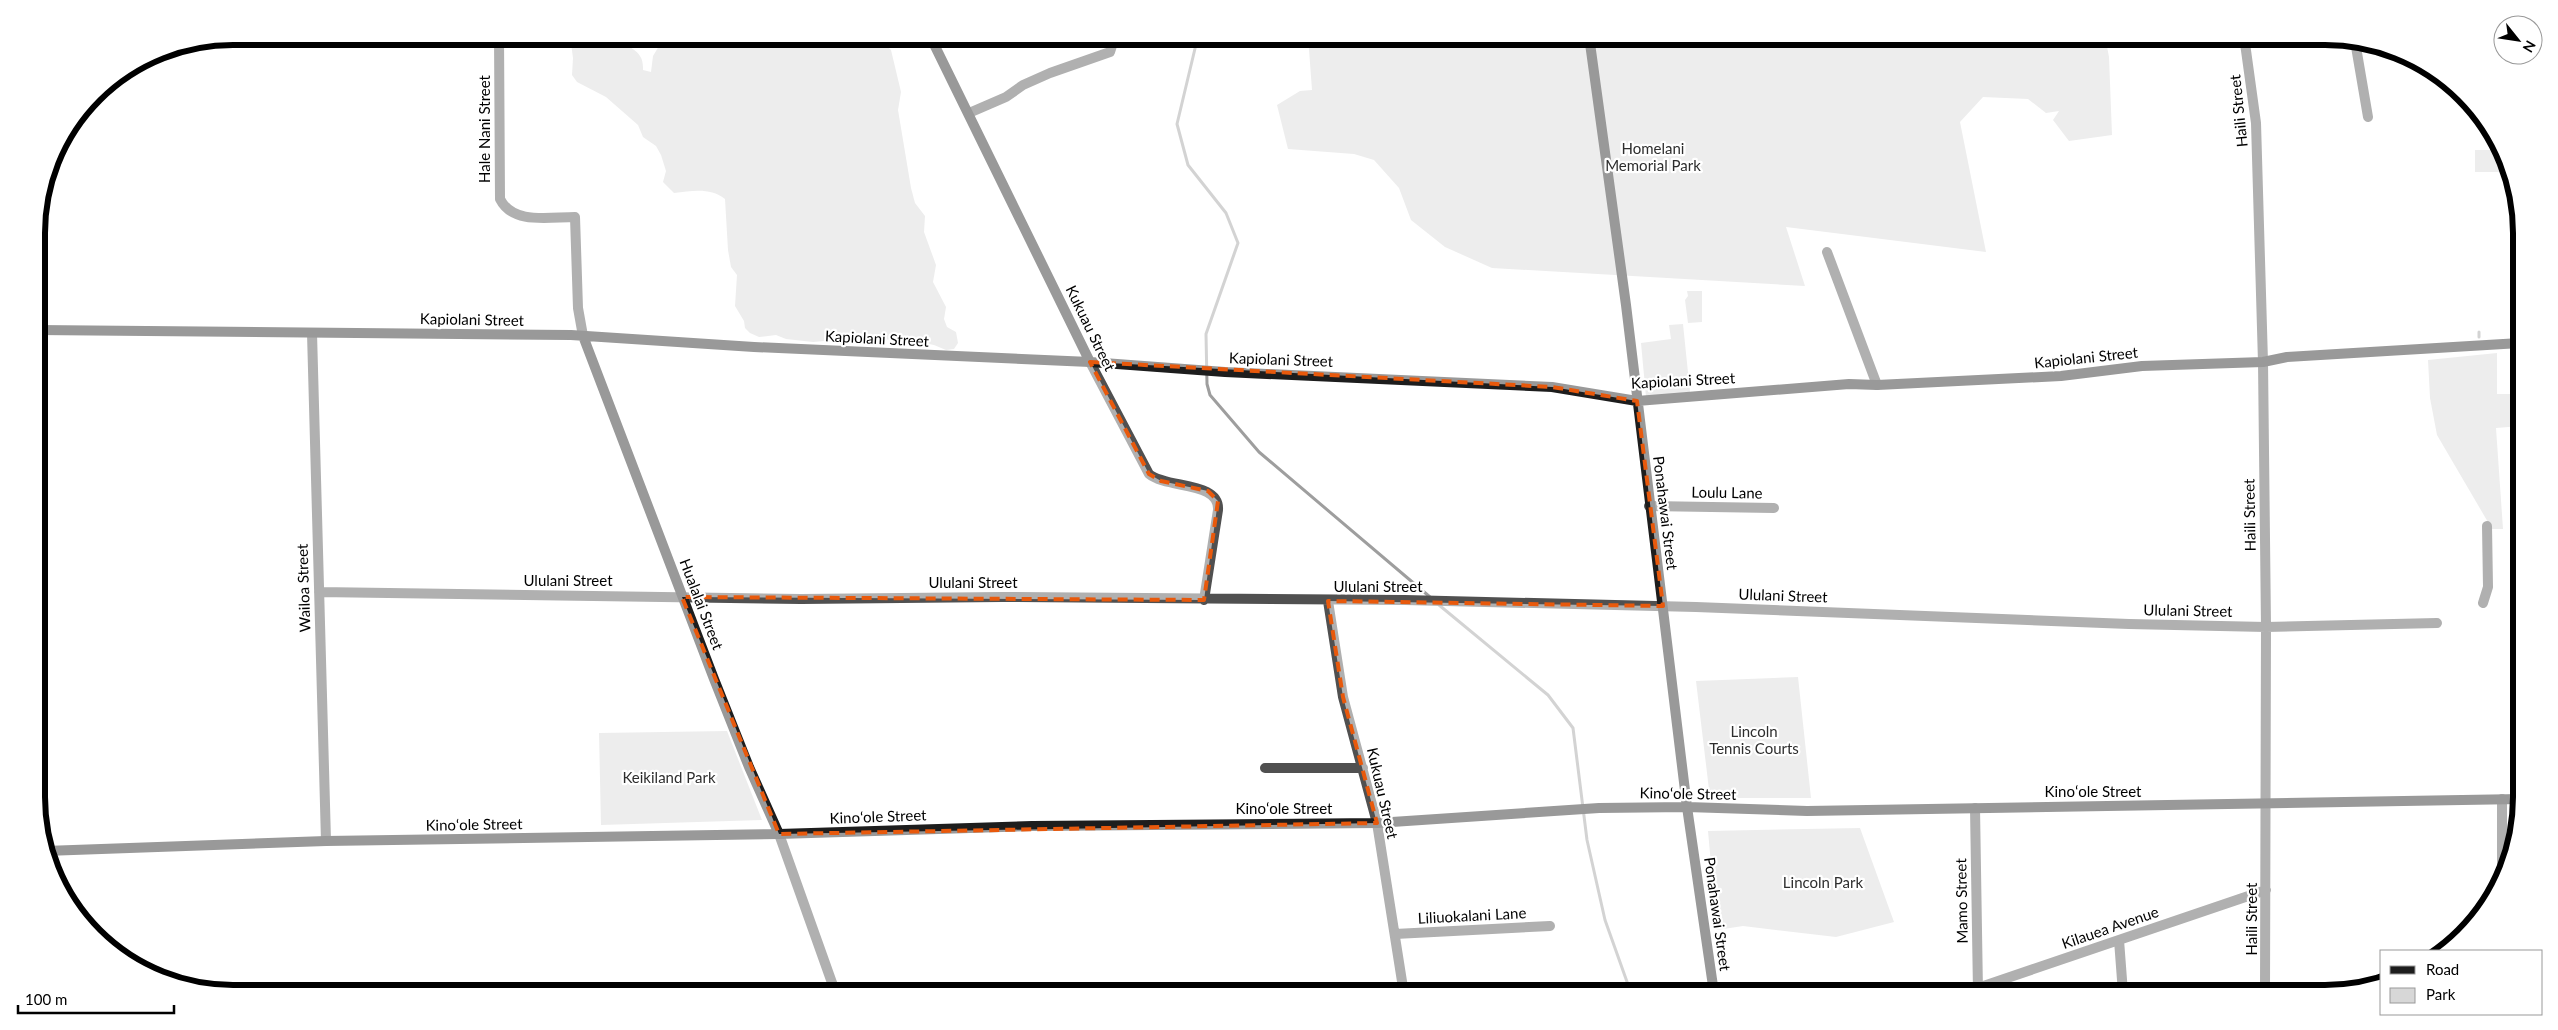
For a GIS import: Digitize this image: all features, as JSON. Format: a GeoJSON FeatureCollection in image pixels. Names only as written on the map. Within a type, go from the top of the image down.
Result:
{"type":"FeatureCollection","features":[{"type":"Feature","properties":{"kind":"street","name":"Hale Nani Street"},"geometry":{"type":"LineString","coordinates":[[499,45],[500,198],[504,207],[516,216],[575,217]]}},
{"type":"Feature","properties":{"kind":"street","name":"Kukuau Street"},"geometry":{"type":"LineString","coordinates":[[935,45],[1090,362],[1149,474],[1161,481],[1208,491],[1218,501],[1204,600]]}},
{"type":"Feature","properties":{"kind":"street"},"geometry":{"type":"LineString","coordinates":[[969,113],[1006,97],[1023,85],[1050,73],[1110,52],[1113,45]]}},
{"type":"Feature","properties":{"kind":"street","name":"Ponahawai Street"},"geometry":{"type":"LineString","coordinates":[[1590,45],[1637,401],[1687,807],[1713,985]]}},
{"type":"Feature","properties":{"kind":"street","name":"Haili Street"},"geometry":{"type":"LineString","coordinates":[[2245,45],[2256,123],[2263,362],[2266,627],[2265,985]]}},
{"type":"Feature","properties":{"kind":"street"},"geometry":{"type":"LineString","coordinates":[[2356,48],[2368,117]]}},
{"type":"Feature","properties":{"kind":"street","name":"Hualalai Street"},"geometry":{"type":"LineString","coordinates":[[575,217],[578,308],[583,336],[682,597],[749,767],[779,834],[833,985]]}},
{"type":"Feature","properties":{"kind":"street"},"geometry":{"type":"LineString","coordinates":[[1828,252],[1877,385]]}},
{"type":"Feature","properties":{"kind":"street","name":"Kapiolani Street"},"geometry":{"type":"LineString","coordinates":[[45,330],[583,336],[773,348],[1090,362],[1225,372],[1552,386],[1637,401],[1849,384],[1877,385],[2061,376],[2142,366],[2263,362],[2287,357],[2513,343]]}},
{"type":"Feature","properties":{"kind":"street","name":"Wailoa Street"},"geometry":{"type":"LineString","coordinates":[[312,332],[326,841]]}},
{"type":"Feature","properties":{"kind":"street","name":"Loulu Lane"},"geometry":{"type":"LineString","coordinates":[[1649,506],[1774,508]]}},
{"type":"Feature","properties":{"kind":"street"},"geometry":{"type":"LineString","coordinates":[[2483,603],[2488,587],[2487,526]]}},
{"type":"Feature","properties":{"kind":"street","name":"Ululani Street"},"geometry":{"type":"LineString","coordinates":[[319,592],[809,598],[1002,597],[1328,601],[1405,600],[1663,606],[2058,622],[2266,627],[2437,623]]}},
{"type":"Feature","properties":{"kind":"street","name":"Kukuau Street"},"geometry":{"type":"LineString","coordinates":[[1328,601],[1343,697],[1377,823],[1403,985]]}},
{"type":"Feature","properties":{"kind":"street"},"geometry":{"type":"LineString","coordinates":[[1265,768],[1363,768]]}},
{"type":"Feature","properties":{"kind":"street"},"geometry":{"type":"LineString","coordinates":[[2502,799],[2502,860]]}},
{"type":"Feature","properties":{"kind":"street","name":"Kinoʻole Street"},"geometry":{"type":"LineString","coordinates":[[53,851],[326,841],[779,834],[1025,826],[1377,823],[1599,808],[1687,807],[1807,811],[2266,805],[2513,799]]}},
{"type":"Feature","properties":{"kind":"street","name":"Mamo Street"},"geometry":{"type":"LineString","coordinates":[[1975,808],[1978,985]]}},
{"type":"Feature","properties":{"kind":"street","name":"Kilauea Avenue"},"geometry":{"type":"LineString","coordinates":[[1992,985],[2266,890]]}},
{"type":"Feature","properties":{"kind":"street","name":"Liliuokalani Lane"},"geometry":{"type":"LineString","coordinates":[[1395,934],[1550,926]]}},
{"type":"Feature","properties":{"kind":"street"},"geometry":{"type":"LineString","coordinates":[[2119,940],[2122,985]]}},
{"type":"Feature","properties":{"kind":"highlighted area"},"geometry":{"type":"Polygon","coordinates":[[[1090,362],[1552,387],[1637,401],[1663,606],[1328,601],[1343,697],[1377,823],[779,834],[682,597],[1204,600],[1218,501],[1208,491],[1161,481],[1149,474],[1090,362]]]}},
{"type":"Feature","properties":{"kind":"green space"},"geometry":{"type":"Polygon","coordinates":[[[571,45],[629,45],[639,54],[643,63],[643,70],[651,72],[653,56],[660,45],[886,45],[891,50],[901,92],[898,110],[911,188],[915,203],[925,216],[924,232],[936,265],[933,282],[946,307],[944,319],[947,327],[956,332],[958,343],[954,349],[946,350],[934,345],[898,338],[878,341],[872,338],[857,338],[813,342],[786,339],[776,335],[759,337],[750,333],[745,328],[744,321],[735,306],[737,275],[731,267],[728,250],[725,199],[707,191],[674,193],[663,182],[666,171],[656,146],[643,137],[638,125],[606,97],[577,82],[572,75],[571,45]]]}},
{"type":"Feature","properties":{"kind":"green space","name":"Homelani Memorial Park"},"geometry":{"type":"Polygon","coordinates":[[[1309,45],[2107,45],[2109,57],[2112,135],[2069,141],[2053,120],[2059,111],[2046,113],[2028,99],[1983,97],[1960,122],[1986,252],[1786,227],[1805,286],[1492,268],[1445,247],[1411,220],[1399,188],[1374,160],[1354,154],[1288,149],[1277,105],[1300,91],[1312,90],[1309,45]]]}},
{"type":"Feature","properties":{"kind":"green space"},"geometry":{"type":"Polygon","coordinates":[[[2475,150],[2494,150],[2503,172],[2475,172],[2475,150]]]}},
{"type":"Feature","properties":{"kind":"green space"},"geometry":{"type":"Polygon","coordinates":[[[1687,291],[1702,291],[1702,322],[1688,323],[1685,300],[1688,296],[1687,291]]]}},
{"type":"Feature","properties":{"kind":"green space"},"geometry":{"type":"Polygon","coordinates":[[[1683,324],[1690,392],[1646,397],[1641,343],[1671,339],[1669,325],[1683,324]]]}},
{"type":"Feature","properties":{"kind":"green space"},"geometry":{"type":"Polygon","coordinates":[[[2497,353],[2497,394],[2513,394],[2513,427],[2496,428],[2503,529],[2492,529],[2437,435],[2430,398],[2428,360],[2497,353]]]}},
{"type":"Feature","properties":{"kind":"green space","name":"Lincoln Tennis Courts"},"geometry":{"type":"Polygon","coordinates":[[[1798,677],[1811,798],[1710,798],[1696,681],[1798,677]]]}},
{"type":"Feature","properties":{"kind":"green space","name":"Keikiland Park"},"geometry":{"type":"Polygon","coordinates":[[[727,731],[762,820],[601,825],[599,733],[727,731]]]}},
{"type":"Feature","properties":{"kind":"green space","name":"Lincoln Park"},"geometry":{"type":"Polygon","coordinates":[[[1860,828],[1894,922],[1836,937],[1743,926],[1717,930],[1708,831],[1860,828]]]}},
{"type":"Feature","properties":{"kind":"waterway"},"geometry":{"type":"LineString","coordinates":[[1196,45],[1177,124],[1188,165],[1226,213],[1238,243],[1206,334],[1207,384],[1210,395],[1259,452],[1430,597]]}},
{"type":"Feature","properties":{"kind":"waterway"},"geometry":{"type":"LineString","coordinates":[[2479,332],[2479,337]]}},
{"type":"Feature","properties":{"kind":"waterway"},"geometry":{"type":"LineString","coordinates":[[1439,605],[1548,695],[1573,728],[1587,840],[1605,920],[1628,985]]}}]}
